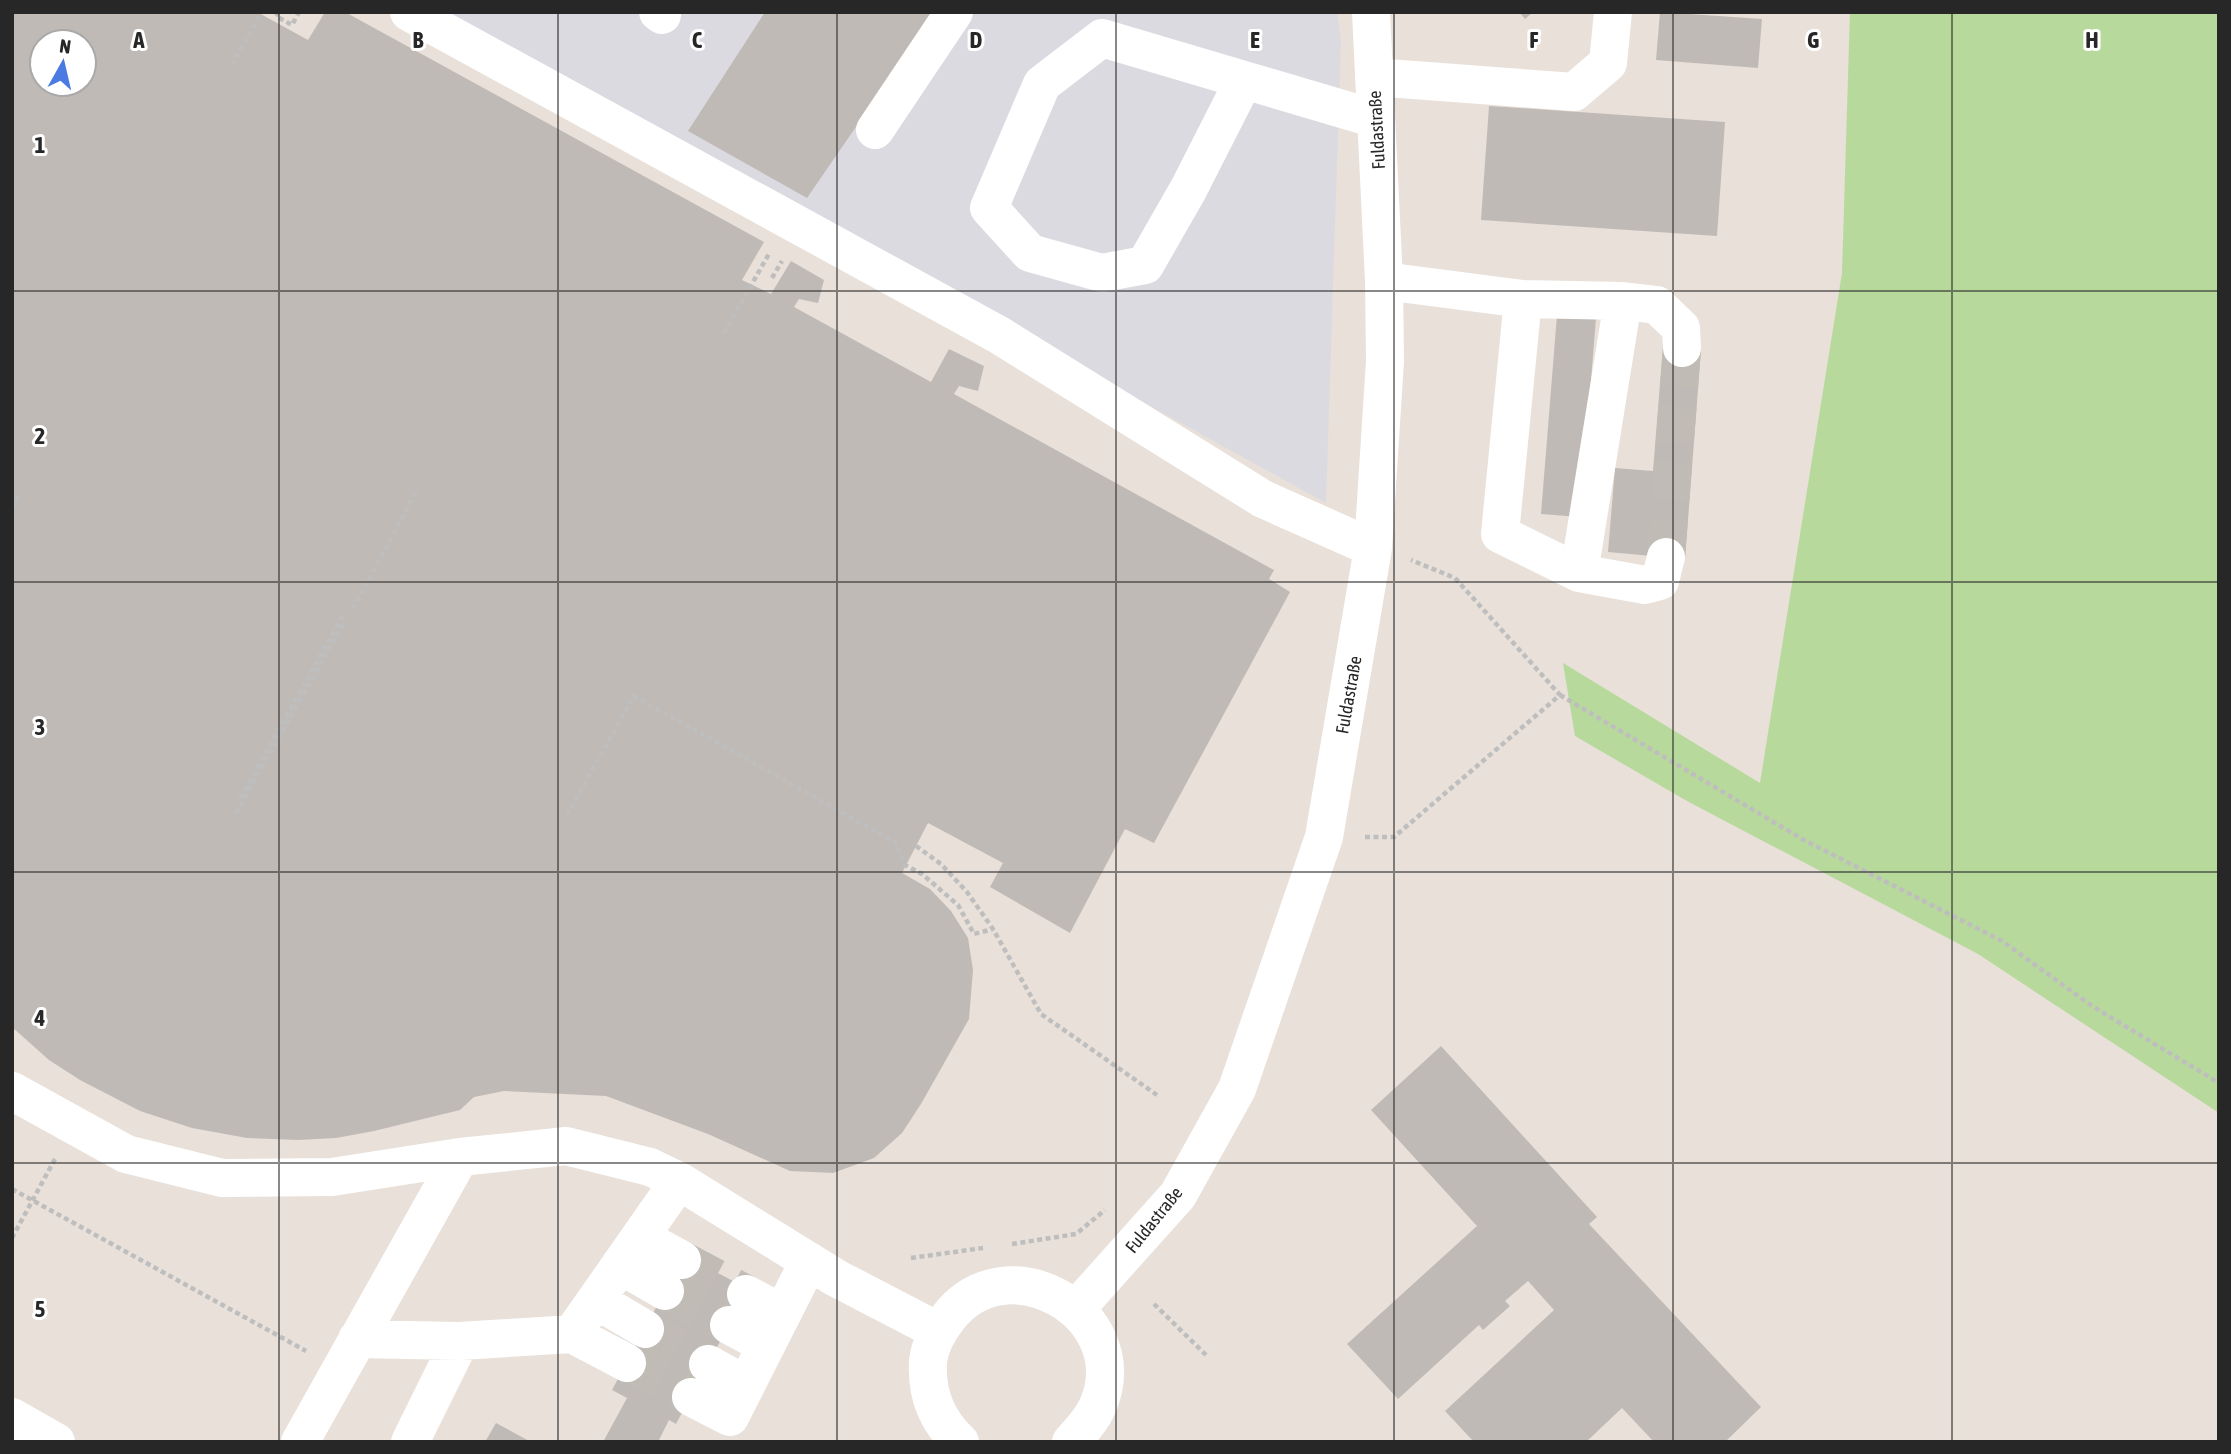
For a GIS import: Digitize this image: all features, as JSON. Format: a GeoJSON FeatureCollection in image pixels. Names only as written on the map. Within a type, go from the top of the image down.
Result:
{"type":"FeatureCollection","features":[{"type":"Feature","properties":{"kind":"street"},"geometry":{"type":"LineString","coordinates":[[409,12],[999,335],[1263,499],[1373,548]]}},
{"type":"Feature","properties":{"kind":"street"},"geometry":{"type":"LineString","coordinates":[[875,130],[954,12]]}},
{"type":"Feature","properties":{"kind":"street","name":"Fuldastraße"},"geometry":{"type":"LineString","coordinates":[[1076,1309],[1178,1195],[1237,1090],[1324,837],[1373,548],[1385,361],[1384,281],[1371,12]]}},
{"type":"Feature","properties":{"kind":"street"},"geometry":{"type":"LineString","coordinates":[[1374,77],[1574,92],[1608,63],[1613,12]]}},
{"type":"Feature","properties":{"kind":"street"},"geometry":{"type":"LineString","coordinates":[[1244,80],[1188,190],[1145,265],[1102,273],[1030,253],[989,208],[1042,84],[1102,38],[1376,119]]}},
{"type":"Feature","properties":{"kind":"street"},"geometry":{"type":"LineString","coordinates":[[1384,281],[1523,299],[1623,301],[1657,305],[1681,328],[1682,348]]}},
{"type":"Feature","properties":{"kind":"street"},"geometry":{"type":"LineString","coordinates":[[1523,299],[1500,534],[1579,573],[1645,584],[1660,581],[1666,557]]}},
{"type":"Feature","properties":{"kind":"street"},"geometry":{"type":"LineString","coordinates":[[1579,573],[1623,301]]}},
{"type":"Feature","properties":{"kind":"street"},"geometry":{"type":"LineString","coordinates":[[12,1091],[126,1154],[222,1178],[332,1177],[460,1157],[566,1146],[650,1167],[679,1181],[836,1278],[938,1331]]}},
{"type":"Feature","properties":{"kind":"street"},"geometry":{"type":"LineString","coordinates":[[300,1442],[460,1157]]}},
{"type":"Feature","properties":{"kind":"street"},"geometry":{"type":"LineString","coordinates":[[572,1334],[679,1181]]}},
{"type":"Feature","properties":{"kind":"street"},"geometry":{"type":"LineString","coordinates":[[630,1251],[673,1275]]}},
{"type":"Feature","properties":{"kind":"street"},"geometry":{"type":"LineString","coordinates":[[699,1380],[730,1417],[809,1261]]}},
{"type":"Feature","properties":{"kind":"street"},"geometry":{"type":"LineString","coordinates":[[959,1442],[943,1423],[932,1402],[927,1378],[929,1354],[938,1331],[954,1310],[976,1294],[1002,1286],[1028,1286],[1054,1294],[1076,1309],[1092,1329],[1102,1352],[1104,1378],[1088,1436]]}},
{"type":"Feature","properties":{"kind":"street"},"geometry":{"type":"LineString","coordinates":[[596,1300],[645,1329]]}},
{"type":"Feature","properties":{"kind":"street"},"geometry":{"type":"LineString","coordinates":[[737,1309],[774,1329]]}},
{"type":"Feature","properties":{"kind":"street"},"geometry":{"type":"LineString","coordinates":[[349,1354],[460,1341],[572,1334],[627,1363]]}},
{"type":"Feature","properties":{"kind":"street"},"geometry":{"type":"LineString","coordinates":[[425,1433],[460,1341]]}},
{"type":"Feature","properties":{"kind":"street"},"geometry":{"type":"LineString","coordinates":[[12,1417],[56,1442]]}},
{"type":"Feature","properties":{"kind":"path"},"geometry":{"type":"LineString","coordinates":[[279,12],[276,16],[292,25],[299,12]]}},
{"type":"Feature","properties":{"kind":"path"},"geometry":{"type":"LineString","coordinates":[[232,65],[262,13]]}},
{"type":"Feature","properties":{"kind":"path"},"geometry":{"type":"LineString","coordinates":[[724,333],[772,249]]}},
{"type":"Feature","properties":{"kind":"path"},"geometry":{"type":"LineString","coordinates":[[772,278],[784,256]]}},
{"type":"Feature","properties":{"kind":"path"},"geometry":{"type":"LineString","coordinates":[[353,609],[416,492]]}},
{"type":"Feature","properties":{"kind":"path"},"geometry":{"type":"LineString","coordinates":[[12,508],[18,496]]}},
{"type":"Feature","properties":{"kind":"path"},"geometry":{"type":"LineString","coordinates":[[1373,548],[1418,562],[1455,578],[1560,695],[1802,839],[2002,941],[2092,1006],[2219,1083]]}},
{"type":"Feature","properties":{"kind":"path"},"geometry":{"type":"LineString","coordinates":[[240,798],[343,615]]}},
{"type":"Feature","properties":{"kind":"path"},"geometry":{"type":"LineString","coordinates":[[236,813],[344,623]]}},
{"type":"Feature","properties":{"kind":"path"},"geometry":{"type":"LineString","coordinates":[[1324,837],[1394,837],[1560,695]]}},
{"type":"Feature","properties":{"kind":"path"},"geometry":{"type":"LineString","coordinates":[[567,815],[634,696],[895,842],[905,865],[922,874],[958,905],[974,934],[993,929]]}},
{"type":"Feature","properties":{"kind":"path"},"geometry":{"type":"LineString","coordinates":[[916,846],[941,864],[967,892],[993,929],[1041,1014],[1157,1095]]}},
{"type":"Feature","properties":{"kind":"path"},"geometry":{"type":"LineString","coordinates":[[12,1238],[75,1125]]}},
{"type":"Feature","properties":{"kind":"path"},"geometry":{"type":"LineString","coordinates":[[12,1189],[349,1354]]}},
{"type":"Feature","properties":{"kind":"path"},"geometry":{"type":"LineString","coordinates":[[1003,1246],[1076,1234],[1105,1210]]}},
{"type":"Feature","properties":{"kind":"path"},"geometry":{"type":"LineString","coordinates":[[911,1258],[990,1247]]}},
{"type":"Feature","properties":{"kind":"path"},"geometry":{"type":"LineString","coordinates":[[1154,1304],[1206,1355]]}},
{"type":"Feature","properties":{"kind":"shaded area"},"geometry":{"type":"Polygon","coordinates":[[[437,12],[1337,12],[1341,40],[1326,503],[437,12]]]}},
{"type":"Feature","properties":{"kind":"green space"},"geometry":{"type":"Polygon","coordinates":[[[1850,12],[2219,12],[2219,1113],[1978,954],[1687,801],[1575,736],[1563,663],[1760,783],[1842,273],[1850,12]]]}},
{"type":"Feature","properties":{"kind":"building"},"geometry":{"type":"Polygon","coordinates":[[[12,12],[257,12],[308,40],[325,12],[345,12],[764,242],[742,280],[771,294],[791,261],[824,280],[818,303],[799,299],[794,307],[931,382],[949,349],[984,366],[978,391],[959,386],[954,394],[1274,570],[1269,579],[1290,592],[1154,843],[1125,829],[1070,933],[990,887],[1003,863],[928,823],[902,873],[930,889],[951,911],[968,938],[973,970],[969,1019],[902,1133],[874,1158],[833,1173],[790,1171],[708,1134],[606,1096],[504,1091],[474,1097],[460,1110],[336,1138],[247,1138],[192,1128],[140,1111],[80,1080],[49,1060],[12,1027],[12,12]]]}},
{"type":"Feature","properties":{"kind":"building"},"geometry":{"type":"Polygon","coordinates":[[[765,12],[935,12],[807,198],[688,131],[765,12]]]}},
{"type":"Feature","properties":{"kind":"building"},"geometry":{"type":"Polygon","coordinates":[[[1519,12],[1533,12],[1525,19],[1519,12]]]}},
{"type":"Feature","properties":{"kind":"building"},"geometry":{"type":"Polygon","coordinates":[[[1660,12],[1762,19],[1758,68],[1656,60],[1660,12]]]}},
{"type":"Feature","properties":{"kind":"building"},"geometry":{"type":"Polygon","coordinates":[[[1489,106],[1725,122],[1717,236],[1481,220],[1489,106]]]}},
{"type":"Feature","properties":{"kind":"building"},"geometry":{"type":"Polygon","coordinates":[[[1557,315],[1596,318],[1580,517],[1541,514],[1557,315]]]}},
{"type":"Feature","properties":{"kind":"building"},"geometry":{"type":"Polygon","coordinates":[[[1663,346],[1701,350],[1685,559],[1608,552],[1615,468],[1653,471],[1663,346]]]}},
{"type":"Feature","properties":{"kind":"building"},"geometry":{"type":"Polygon","coordinates":[[[1441,1046],[1597,1217],[1589,1224],[1761,1407],[1725,1442],[1654,1442],[1622,1408],[1586,1442],[1474,1442],[1445,1411],[1554,1310],[1528,1281],[1505,1301],[1510,1306],[1483,1330],[1479,1325],[1398,1399],[1347,1344],[1477,1226],[1371,1110],[1441,1046]]]}},
{"type":"Feature","properties":{"kind":"building"},"geometry":{"type":"Polygon","coordinates":[[[684,1255],[748,1289],[676,1424],[669,1420],[658,1442],[603,1442],[627,1398],[612,1390],[684,1255]]]}},
{"type":"Feature","properties":{"kind":"building"},"geometry":{"type":"Polygon","coordinates":[[[496,1423],[531,1442],[485,1442],[496,1423]]]}},
{"type":"Feature","properties":{"kind":"tunnel"},"geometry":{"type":"LineString","coordinates":[[1666,557],[1682,348]]}},
{"type":"Feature","properties":{"kind":"tunnel"},"geometry":{"type":"LineString","coordinates":[[682,1260],[746,1294]]}},
{"type":"Feature","properties":{"kind":"tunnel"},"geometry":{"type":"LineString","coordinates":[[665,1291],[729,1325]]}},
{"type":"Feature","properties":{"kind":"tunnel"},"geometry":{"type":"LineString","coordinates":[[645,1329],[708,1364]]}},
{"type":"Feature","properties":{"kind":"tunnel"},"geometry":{"type":"LineString","coordinates":[[627,1363],[691,1397]]}}]}
